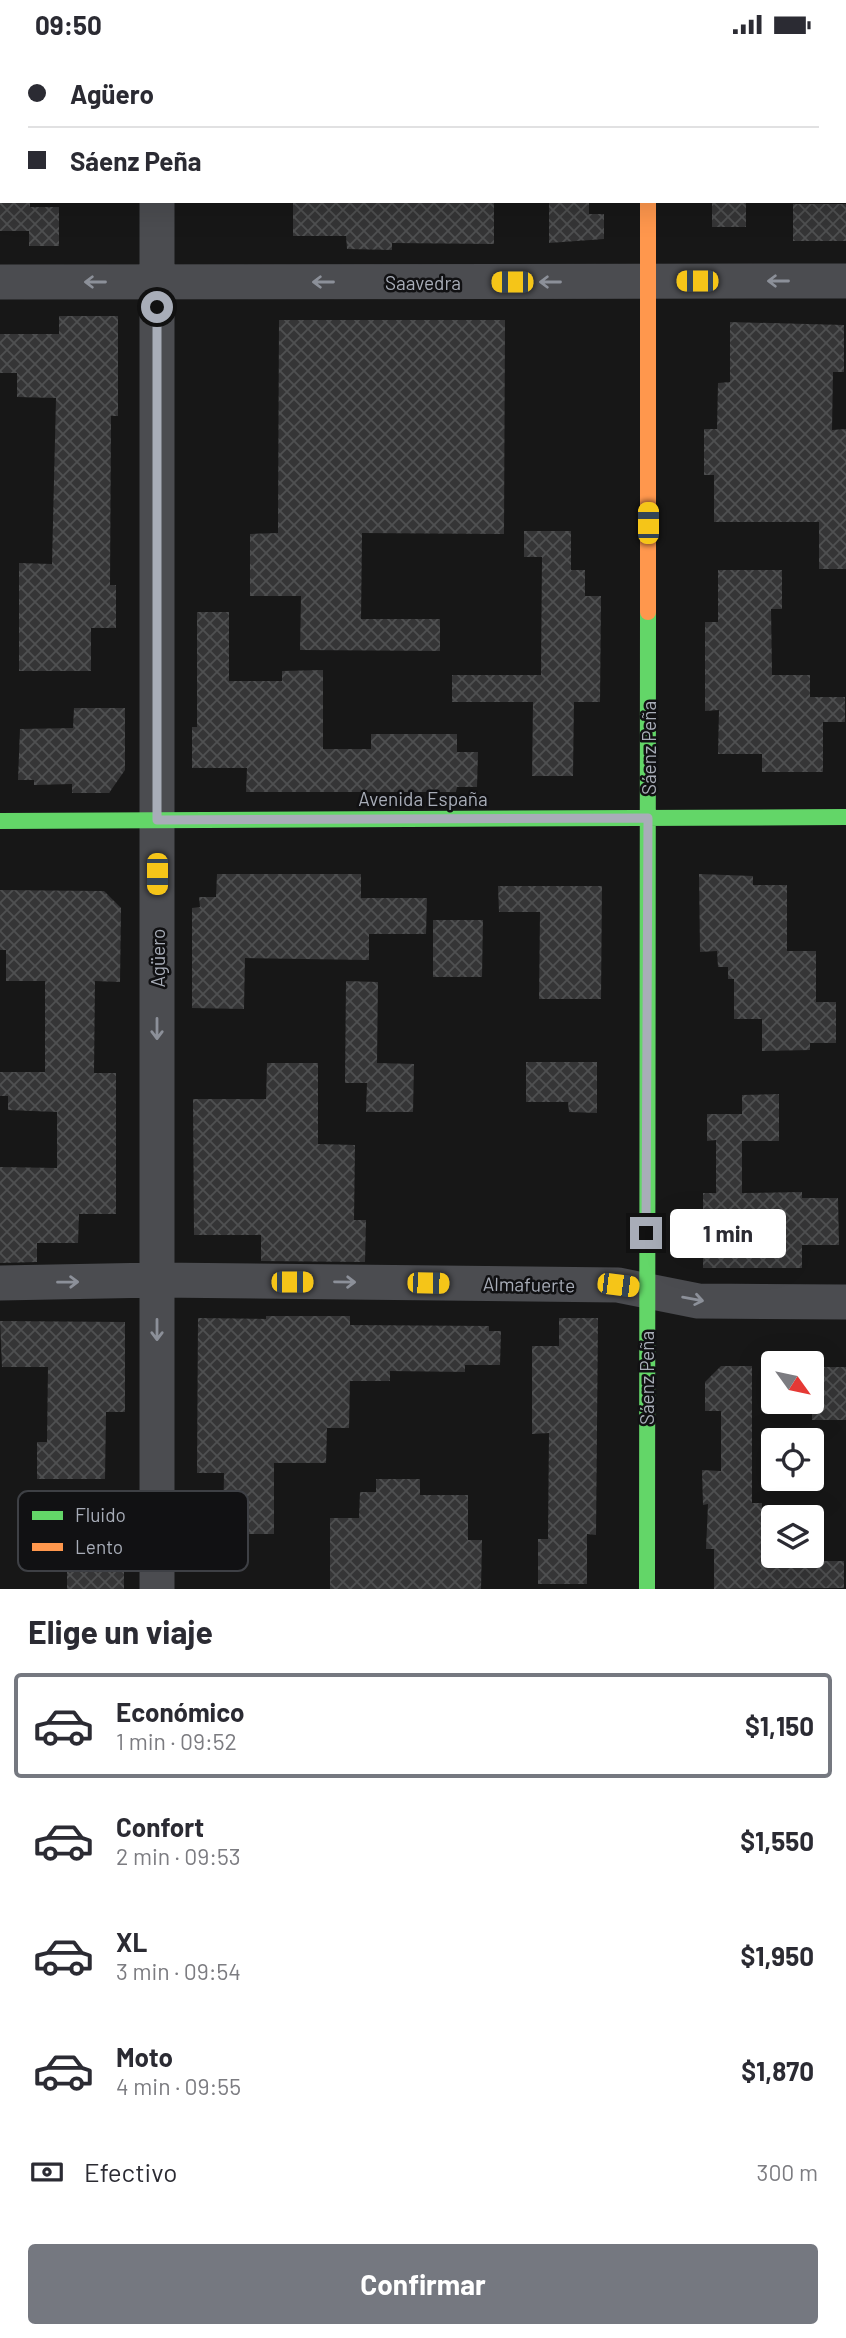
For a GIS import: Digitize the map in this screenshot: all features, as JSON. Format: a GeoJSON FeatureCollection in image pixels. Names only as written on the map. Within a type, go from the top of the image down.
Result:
{"type":"FeatureCollection","features":[{"type":"Feature","properties":{"kind":"street","name":"Agüero"},"geometry":{"type":"LineString","coordinates":[[156,203],[157,1491]]}},
{"type":"Feature","properties":{"kind":"street","name":"Sáenz Peña"},"geometry":{"type":"LineString","coordinates":[[647,1589],[648,203]]}},
{"type":"Feature","properties":{"kind":"street","name":"Saavedra"},"geometry":{"type":"LineString","coordinates":[[0,282],[846,281]]}},
{"type":"Feature","properties":{"kind":"street","name":"Avenida España"},"geometry":{"type":"LineString","coordinates":[[0,821],[846,817]]}},
{"type":"Feature","properties":{"kind":"street","name":"Almafuerte"},"geometry":{"type":"LineString","coordinates":[[0,1283],[157,1280],[618,1285],[646,1288],[698,1301],[846,1302]]}},
{"type":"Feature","properties":{"kind":"street","name":"Agüero"},"geometry":{"type":"LineString","coordinates":[[157,1571],[157,1589]]}},
{"type":"Feature","properties":{"kind":"building"},"geometry":{"type":"Polygon","coordinates":[[[0,203],[59,207],[59,246],[29,246],[29,231],[0,231],[0,203]]]}},
{"type":"Feature","properties":{"kind":"building"},"geometry":{"type":"Polygon","coordinates":[[[293,203],[494,203],[494,244],[392,243],[392,250],[347,249],[346,236],[293,236],[293,203]]]}},
{"type":"Feature","properties":{"kind":"building"},"geometry":{"type":"Polygon","coordinates":[[[549,203],[589,203],[589,214],[604,214],[604,239],[549,243],[549,203]]]}},
{"type":"Feature","properties":{"kind":"building"},"geometry":{"type":"Polygon","coordinates":[[[712,203],[746,203],[746,227],[712,227],[712,203]]]}},
{"type":"Feature","properties":{"kind":"building"},"geometry":{"type":"Polygon","coordinates":[[[793,204],[846,204],[846,241],[793,241],[793,204]]]}},
{"type":"Feature","properties":{"kind":"building"},"geometry":{"type":"Polygon","coordinates":[[[59,316],[118,316],[118,416],[111,416],[110,585],[116,585],[116,628],[91,628],[91,671],[19,671],[19,563],[52,564],[56,398],[17,397],[17,373],[0,373],[0,334],[59,334],[59,316]]]}},
{"type":"Feature","properties":{"kind":"building"},"geometry":{"type":"Polygon","coordinates":[[[279,320],[505,320],[504,534],[362,533],[361,619],[440,619],[440,651],[300,650],[301,596],[250,596],[250,534],[278,533],[279,320]]]}},
{"type":"Feature","properties":{"kind":"building"},"geometry":{"type":"Polygon","coordinates":[[[730,322],[844,325],[844,372],[833,372],[832,430],[846,429],[846,569],[819,569],[819,522],[714,522],[714,475],[704,475],[704,429],[717,429],[718,383],[730,382],[730,322]]]}},
{"type":"Feature","properties":{"kind":"building"},"geometry":{"type":"Polygon","coordinates":[[[524,531],[571,531],[571,570],[585,570],[585,596],[601,596],[600,702],[574,702],[573,776],[532,776],[533,702],[452,702],[452,675],[541,675],[542,557],[524,557],[524,531]]]}},
{"type":"Feature","properties":{"kind":"building"},"geometry":{"type":"Polygon","coordinates":[[[718,570],[782,570],[782,609],[771,609],[772,675],[810,675],[810,697],[845,697],[845,722],[823,722],[823,772],[762,772],[762,754],[718,754],[719,710],[705,711],[705,622],[718,622],[718,570]]]}},
{"type":"Feature","properties":{"kind":"building"},"geometry":{"type":"Polygon","coordinates":[[[197,612],[229,612],[229,681],[282,681],[282,671],[323,670],[323,749],[371,749],[371,734],[457,734],[457,752],[478,752],[477,787],[457,787],[456,792],[246,792],[247,768],[192,768],[192,727],[197,727],[197,612]]]}},
{"type":"Feature","properties":{"kind":"building"},"geometry":{"type":"Polygon","coordinates":[[[74,708],[125,708],[125,770],[109,793],[72,793],[72,784],[34,785],[34,780],[18,780],[20,729],[73,728],[74,708]]]}},
{"type":"Feature","properties":{"kind":"building"},"geometry":{"type":"Polygon","coordinates":[[[217,874],[361,874],[361,898],[427,898],[426,934],[369,934],[369,960],[245,958],[244,1009],[192,1008],[192,908],[200,907],[199,897],[216,897],[217,874]]]}},
{"type":"Feature","properties":{"kind":"building"},"geometry":{"type":"Polygon","coordinates":[[[699,874],[753,876],[753,885],[787,885],[787,951],[816,951],[816,1002],[836,1002],[836,1043],[810,1043],[810,1050],[762,1051],[762,1019],[734,1019],[734,979],[728,979],[728,967],[718,967],[717,951],[700,952],[699,874]]]}},
{"type":"Feature","properties":{"kind":"building"},"geometry":{"type":"Polygon","coordinates":[[[498,886],[602,886],[601,999],[539,999],[540,912],[499,912],[498,886]]]}},
{"type":"Feature","properties":{"kind":"building"},"geometry":{"type":"Polygon","coordinates":[[[0,890],[104,891],[121,908],[120,982],[95,981],[94,1073],[116,1073],[116,1214],[79,1214],[78,1243],[37,1243],[37,1262],[0,1263],[0,1167],[57,1168],[57,1112],[8,1110],[8,1096],[0,1096],[0,1072],[45,1072],[45,981],[6,981],[6,950],[0,950],[0,890]]]}},
{"type":"Feature","properties":{"kind":"building"},"geometry":{"type":"Polygon","coordinates":[[[433,920],[483,920],[482,977],[433,977],[433,920]]]}},
{"type":"Feature","properties":{"kind":"building"},"geometry":{"type":"Polygon","coordinates":[[[346,981],[378,982],[377,1063],[414,1064],[413,1112],[366,1112],[367,1083],[345,1083],[346,981]]]}},
{"type":"Feature","properties":{"kind":"building"},"geometry":{"type":"Polygon","coordinates":[[[526,1062],[597,1062],[597,1113],[569,1112],[568,1102],[526,1102],[526,1062]]]}},
{"type":"Feature","properties":{"kind":"building"},"geometry":{"type":"Polygon","coordinates":[[[267,1063],[318,1063],[318,1144],[355,1145],[354,1220],[366,1220],[365,1262],[261,1261],[261,1235],[194,1235],[193,1099],[266,1099],[267,1063]]]}},
{"type":"Feature","properties":{"kind":"building"},"geometry":{"type":"Polygon","coordinates":[[[779,1094],[779,1141],[742,1141],[742,1193],[802,1192],[802,1198],[838,1198],[839,1245],[802,1245],[802,1268],[703,1268],[703,1193],[716,1193],[716,1140],[707,1141],[707,1114],[742,1114],[742,1095],[779,1094]]]}},
{"type":"Feature","properties":{"kind":"building"},"geometry":{"type":"Polygon","coordinates":[[[266,1316],[350,1316],[350,1325],[489,1326],[489,1331],[501,1331],[500,1365],[465,1365],[465,1372],[390,1371],[390,1381],[350,1381],[349,1428],[327,1428],[326,1463],[274,1463],[274,1534],[248,1534],[248,1491],[224,1491],[224,1473],[197,1473],[198,1318],[266,1319],[266,1316]]]}},
{"type":"Feature","properties":{"kind":"building"},"geometry":{"type":"Polygon","coordinates":[[[559,1318],[598,1318],[596,1535],[587,1534],[587,1584],[538,1584],[538,1539],[548,1539],[549,1433],[532,1434],[532,1346],[559,1346],[559,1318]]]}},
{"type":"Feature","properties":{"kind":"building"},"geometry":{"type":"Polygon","coordinates":[[[0,1321],[125,1322],[125,1412],[106,1412],[105,1479],[37,1479],[37,1442],[47,1442],[48,1367],[2,1367],[0,1321]]]}},
{"type":"Feature","properties":{"kind":"building"},"geometry":{"type":"Polygon","coordinates":[[[721,1366],[752,1366],[752,1503],[762,1503],[761,1568],[824,1568],[824,1561],[844,1561],[844,1588],[714,1589],[714,1549],[706,1549],[708,1504],[703,1505],[702,1470],[721,1471],[721,1411],[705,1411],[705,1382],[721,1366]]]}},
{"type":"Feature","properties":{"kind":"building"},"geometry":{"type":"Polygon","coordinates":[[[824,1367],[846,1367],[846,1420],[812,1420],[812,1414],[824,1414],[824,1367]]]}},
{"type":"Feature","properties":{"kind":"building"},"geometry":{"type":"Polygon","coordinates":[[[376,1479],[420,1479],[420,1495],[468,1495],[468,1540],[482,1540],[481,1589],[330,1589],[330,1518],[359,1518],[360,1492],[376,1492],[376,1479]]]}},
{"type":"Feature","properties":{"kind":"building"},"geometry":{"type":"Polygon","coordinates":[[[67,1571],[124,1571],[124,1589],[67,1589],[67,1571]]]}},
{"type":"Feature","properties":{"kind":"traffic: fast"},"geometry":{"type":"LineString","coordinates":[[647,1589],[648,612]]}},
{"type":"Feature","properties":{"kind":"traffic: fast"},"geometry":{"type":"LineString","coordinates":[[0,821],[846,817]]}},
{"type":"Feature","properties":{"kind":"traffic: slow"},"geometry":{"type":"LineString","coordinates":[[648,203],[648,612]]}},
{"type":"Feature","properties":{"kind":"route"},"geometry":{"type":"LineString","coordinates":[[157,307],[157,820],[648,818],[646,1233]]}}]}
